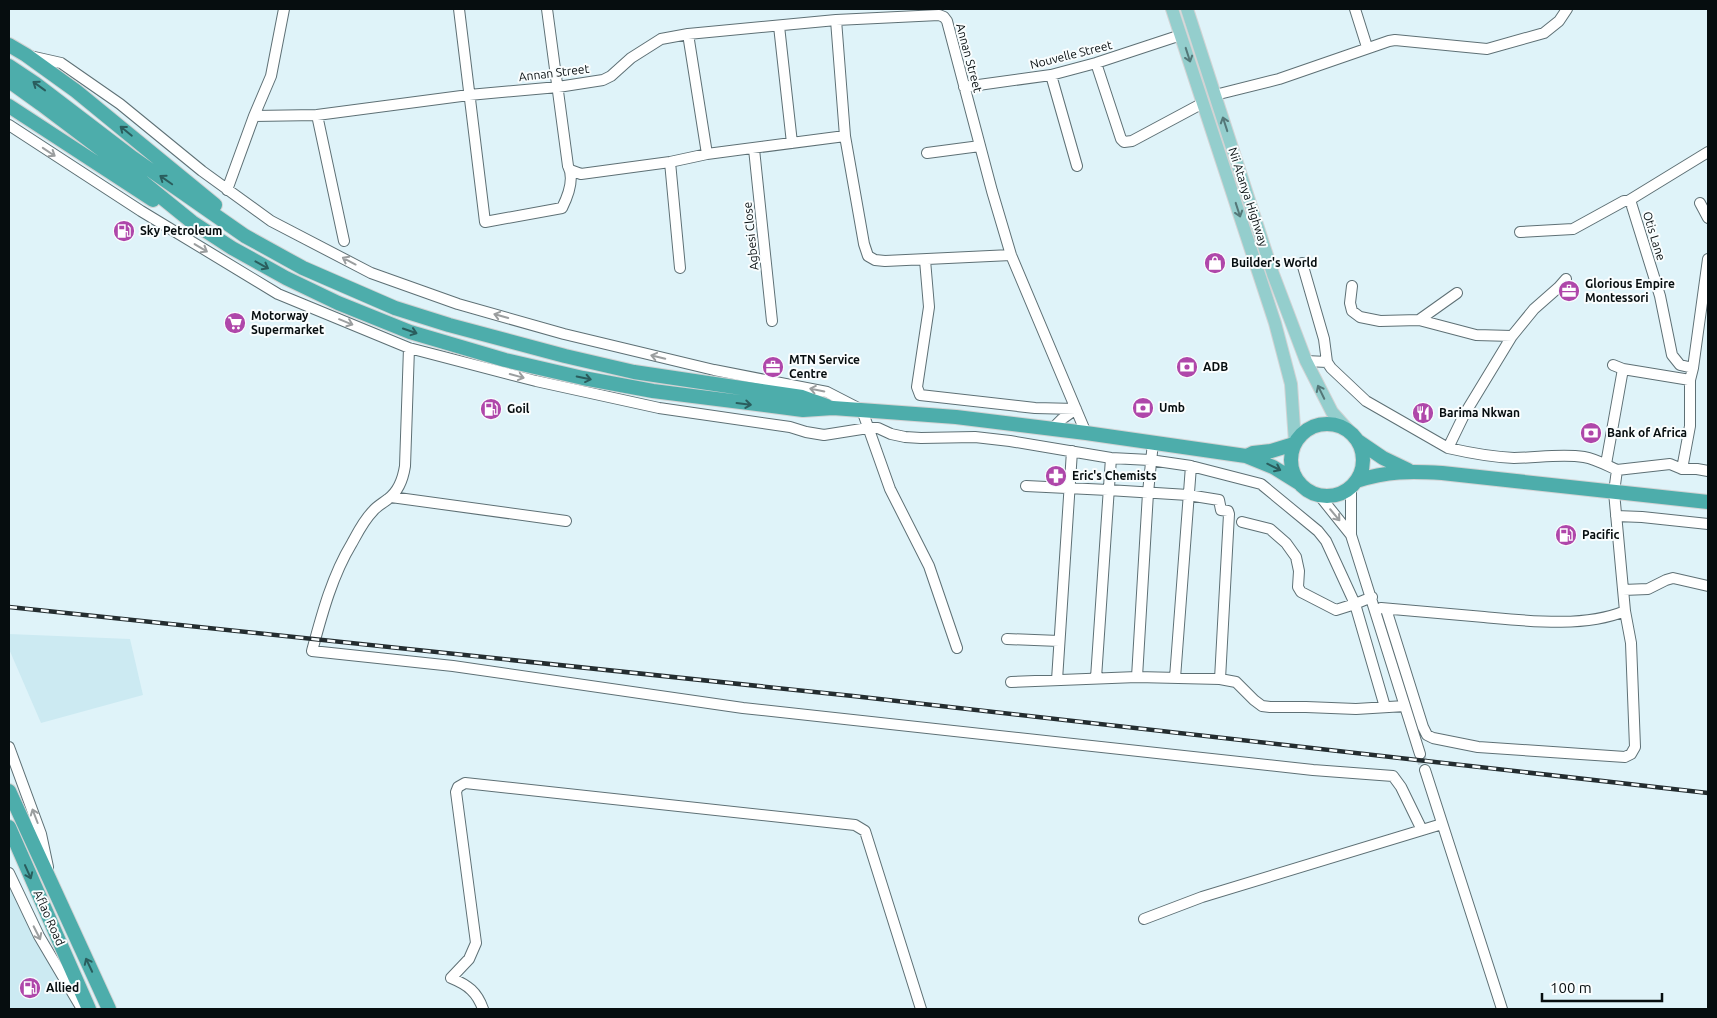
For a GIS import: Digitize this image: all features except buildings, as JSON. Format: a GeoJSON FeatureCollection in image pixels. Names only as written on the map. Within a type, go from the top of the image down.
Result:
{"type":"FeatureCollection","features":[{"type":"Feature","properties":{"kind":"highway"},"geometry":{"type":"LineString","coordinates":[[9,45],[76,91],[213,203],[288,254],[303,268]]}},
{"type":"Feature","properties":{"kind":"highway"},"geometry":{"type":"LineString","coordinates":[[9,66],[36,84],[128,162],[192,222]]}},
{"type":"Feature","properties":{"kind":"highway"},"geometry":{"type":"LineString","coordinates":[[9,81],[128,162],[245,236],[303,268],[396,308],[449,325],[634,372],[802,397],[833,408]]}},
{"type":"Feature","properties":{"kind":"highway"},"geometry":{"type":"LineString","coordinates":[[9,106],[169,211],[192,222],[232,248],[286,278],[338,303],[410,332],[486,354],[582,378],[653,391],[803,410],[833,408],[956,417],[1246,456],[1273,467],[1319,495],[1336,495],[1354,484],[1382,473],[1411,471],[1524,481],[1708,502]]}},
{"type":"Feature","properties":{"kind":"highway"},"geometry":{"type":"LineString","coordinates":[[1299,483],[1291,464],[1291,454],[1295,443],[1303,432],[1314,426],[1326,424],[1338,425],[1383,458],[1411,471]]}},
{"type":"Feature","properties":{"kind":"highway"},"geometry":{"type":"LineString","coordinates":[[1354,436],[1363,457],[1363,465],[1354,484]]}},
{"type":"Feature","properties":{"kind":"highway"},"geometry":{"type":"LineString","coordinates":[[1246,456],[1253,453],[1271,451],[1295,443]]}},
{"type":"Feature","properties":{"kind":"highway","name":"Aflao Road"},"geometry":{"type":"LineString","coordinates":[[9,790],[109,1009]]}},
{"type":"Feature","properties":{"kind":"highway","name":"Aflao Road"},"geometry":{"type":"LineString","coordinates":[[9,827],[89,1009]]}},
{"type":"Feature","properties":{"kind":"main road"},"geometry":{"type":"LineString","coordinates":[[1172,9],[1275,323],[1291,384],[1295,443]]}},
{"type":"Feature","properties":{"kind":"main road","name":"Nii Atanya Highway"},"geometry":{"type":"LineString","coordinates":[[1187,9],[1273,274],[1306,361],[1332,412],[1354,436]]}},
{"type":"Feature","properties":{"kind":"street"},"geometry":{"type":"LineString","coordinates":[[227,190],[271,76],[284,9]]}},
{"type":"Feature","properties":{"kind":"street"},"geometry":{"type":"LineString","coordinates":[[459,9],[484,222],[562,208],[569,194],[570,170],[547,9]]}},
{"type":"Feature","properties":{"kind":"street"},"geometry":{"type":"LineString","coordinates":[[1354,9],[1367,48]]}},
{"type":"Feature","properties":{"kind":"street"},"geometry":{"type":"LineString","coordinates":[[1215,95],[1279,79],[1395,40],[1487,49],[1544,33],[1559,21],[1567,9]]}},
{"type":"Feature","properties":{"kind":"street","name":"Annan Street"},"geometry":{"type":"LineString","coordinates":[[254,116],[317,115],[603,80],[611,76],[631,58],[661,39],[688,34],[836,20],[934,14],[944,17],[947,21],[1011,255],[1086,433]]}},
{"type":"Feature","properties":{"kind":"street"},"geometry":{"type":"LineString","coordinates":[[836,20],[844,136],[864,244],[868,256],[875,260],[885,261],[1011,255]]}},
{"type":"Feature","properties":{"kind":"street"},"geometry":{"type":"LineString","coordinates":[[779,26],[792,143]]}},
{"type":"Feature","properties":{"kind":"street"},"geometry":{"type":"LineString","coordinates":[[688,34],[707,154]]}},
{"type":"Feature","properties":{"kind":"street","name":"Nouvelle Street"},"geometry":{"type":"LineString","coordinates":[[964,87],[1051,76],[1181,35]]}},
{"type":"Feature","properties":{"kind":"street"},"geometry":{"type":"LineString","coordinates":[[26,55],[61,63],[120,104],[227,190],[271,221],[371,273],[458,304],[564,334],[714,370],[827,392],[862,410],[890,489],[929,566],[957,648]]}},
{"type":"Feature","properties":{"kind":"street"},"geometry":{"type":"LineString","coordinates":[[1096,63],[1121,139],[1124,142],[1132,141],[1203,103]]}},
{"type":"Feature","properties":{"kind":"street"},"geometry":{"type":"LineString","coordinates":[[1051,76],[1077,166]]}},
{"type":"Feature","properties":{"kind":"street"},"geometry":{"type":"LineString","coordinates":[[317,115],[344,241]]}},
{"type":"Feature","properties":{"kind":"street"},"geometry":{"type":"LineString","coordinates":[[9,125],[140,212],[278,294],[409,348],[536,382],[650,406],[790,427],[824,435],[878,428],[891,434],[905,437],[975,437],[1110,458],[1150,460],[1191,466],[1261,484],[1318,531],[1326,540],[1355,604],[1385,707]]}},
{"type":"Feature","properties":{"kind":"street"},"geometry":{"type":"LineString","coordinates":[[570,170],[581,174],[670,162],[707,154],[844,136]]}},
{"type":"Feature","properties":{"kind":"street"},"geometry":{"type":"LineString","coordinates":[[927,152],[980,146]]}},
{"type":"Feature","properties":{"kind":"street","name":"Agbesi Close"},"geometry":{"type":"LineString","coordinates":[[754,149],[772,321]]}},
{"type":"Feature","properties":{"kind":"street"},"geometry":{"type":"LineString","coordinates":[[1628,201],[1708,152]]}},
{"type":"Feature","properties":{"kind":"street"},"geometry":{"type":"LineString","coordinates":[[670,162],[680,268]]}},
{"type":"Feature","properties":{"kind":"street","name":"Otis Lane"},"geometry":{"type":"LineString","coordinates":[[1520,232],[1572,229],[1628,201],[1634,211],[1660,296],[1672,355],[1680,365],[1693,368]]}},
{"type":"Feature","properties":{"kind":"street"},"geometry":{"type":"LineString","coordinates":[[1700,202],[1708,218]]}},
{"type":"Feature","properties":{"kind":"street"},"geometry":{"type":"LineString","coordinates":[[1682,469],[1690,426],[1690,380],[1708,259]]}},
{"type":"Feature","properties":{"kind":"street"},"geometry":{"type":"LineString","coordinates":[[925,260],[929,306],[917,387],[920,395],[1035,408],[1076,409]]}},
{"type":"Feature","properties":{"kind":"street"},"geometry":{"type":"LineString","coordinates":[[1302,263],[1324,339],[1327,362],[1331,368],[1366,401],[1448,448],[1487,456],[1514,458],[1565,455],[1583,457],[1606,464],[1617,470],[1670,464],[1682,469],[1708,471]]}},
{"type":"Feature","properties":{"kind":"street"},"geometry":{"type":"LineString","coordinates":[[1448,448],[1464,415],[1512,336],[1534,309],[1566,279]]}},
{"type":"Feature","properties":{"kind":"street"},"geometry":{"type":"LineString","coordinates":[[1352,286],[1352,311],[1360,317],[1380,321],[1419,320],[1476,335],[1512,336]]}},
{"type":"Feature","properties":{"kind":"street"},"geometry":{"type":"LineString","coordinates":[[1419,320],[1457,293]]}},
{"type":"Feature","properties":{"kind":"street"},"geometry":{"type":"LineString","coordinates":[[409,348],[403,478],[391,497],[375,509],[367,518],[350,545],[333,582],[312,651],[463,668],[743,708],[1273,766],[1393,776],[1401,787],[1422,830]]}},
{"type":"Feature","properties":{"kind":"street"},"geometry":{"type":"LineString","coordinates":[[1306,361],[1313,363],[1327,362]]}},
{"type":"Feature","properties":{"kind":"street"},"geometry":{"type":"LineString","coordinates":[[1613,365],[1624,369],[1690,380]]}},
{"type":"Feature","properties":{"kind":"street"},"geometry":{"type":"LineString","coordinates":[[1606,464],[1624,369]]}},
{"type":"Feature","properties":{"kind":"street"},"geometry":{"type":"LineString","coordinates":[[1052,429],[1076,409]]}},
{"type":"Feature","properties":{"kind":"street"},"geometry":{"type":"LineString","coordinates":[[1137,677],[1152,442]]}},
{"type":"Feature","properties":{"kind":"street"},"geometry":{"type":"LineString","coordinates":[[1057,680],[1072,451]]}},
{"type":"Feature","properties":{"kind":"street"},"geometry":{"type":"LineString","coordinates":[[1096,678],[1110,458]]}},
{"type":"Feature","properties":{"kind":"street"},"geometry":{"type":"LineString","coordinates":[[1175,678],[1191,466]]}},
{"type":"Feature","properties":{"kind":"street"},"geometry":{"type":"LineString","coordinates":[[1386,609],[1423,727],[1428,735],[1433,738],[1478,747],[1619,757],[1631,754],[1635,747],[1631,643],[1625,611],[1614,492],[1617,470]]}},
{"type":"Feature","properties":{"kind":"street"},"geometry":{"type":"LineString","coordinates":[[1351,535],[1354,484]]}},
{"type":"Feature","properties":{"kind":"street"},"geometry":{"type":"LineString","coordinates":[[1026,486],[1188,495],[1218,499],[1221,510],[1228,511],[1229,514],[1220,679]]}},
{"type":"Feature","properties":{"kind":"street"},"geometry":{"type":"LineString","coordinates":[[1319,495],[1351,535],[1420,754]]}},
{"type":"Feature","properties":{"kind":"street"},"geometry":{"type":"LineString","coordinates":[[391,497],[566,521]]}},
{"type":"Feature","properties":{"kind":"street"},"geometry":{"type":"LineString","coordinates":[[1616,516],[1708,524]]}},
{"type":"Feature","properties":{"kind":"street"},"geometry":{"type":"LineString","coordinates":[[1242,522],[1270,529],[1286,543],[1296,557],[1299,571],[1298,586],[1301,592],[1336,610],[1372,597]]}},
{"type":"Feature","properties":{"kind":"street"},"geometry":{"type":"LineString","coordinates":[[1623,590],[1648,589],[1672,578],[1708,586]]}},
{"type":"Feature","properties":{"kind":"street"},"geometry":{"type":"LineString","coordinates":[[1375,608],[1547,623],[1591,619],[1615,615],[1625,611]]}},
{"type":"Feature","properties":{"kind":"street"},"geometry":{"type":"LineString","coordinates":[[1007,639],[1060,641]]}},
{"type":"Feature","properties":{"kind":"street"},"geometry":{"type":"LineString","coordinates":[[1011,682],[1137,677],[1220,679],[1236,682],[1262,706],[1356,709],[1405,706]]}},
{"type":"Feature","properties":{"kind":"street","name":"Aflao Road"},"geometry":{"type":"LineString","coordinates":[[9,746],[42,834],[50,880]]}},
{"type":"Feature","properties":{"kind":"street"},"geometry":{"type":"LineString","coordinates":[[1425,770],[1502,1009]]}},
{"type":"Feature","properties":{"kind":"street"},"geometry":{"type":"LineString","coordinates":[[483,1009],[479,998],[473,990],[464,983],[451,978],[469,959],[476,943],[456,792],[458,787],[465,783],[855,825],[865,832],[921,1009]]}},
{"type":"Feature","properties":{"kind":"street"},"geometry":{"type":"LineString","coordinates":[[1144,919],[1202,897],[1442,824]]}},
{"type":"Feature","properties":{"kind":"street","name":"Aflao Road"},"geometry":{"type":"LineString","coordinates":[[9,873],[39,936],[82,1009]]}},
{"type":"Feature","properties":{"kind":"shaded area"},"geometry":{"type":"Polygon","coordinates":[[[9,634],[130,639],[143,695],[41,723],[9,649],[9,634]]]}},
{"type":"Feature","properties":{"kind":"shaded area"},"geometry":{"type":"Polygon","coordinates":[[[9,880],[27,919],[75,1009],[9,1009],[9,880]]]}},
{"type":"Feature","properties":{"kind":"tunnel"},"geometry":{"type":"LineString","coordinates":[[1420,754],[1425,770]]}},
{"type":"Feature","properties":{"kind":"railway"},"geometry":{"type":"LineString","coordinates":[[9,607],[853,696],[1708,793]]}},
{"type":"Feature","properties":{"kind":"place","name":"Sky Petroleum"},"geometry":{"type":"Point","coordinates":[124,231]}},
{"type":"Feature","properties":{"kind":"place","name":"Builder's World"},"geometry":{"type":"Point","coordinates":[1215,263]}},
{"type":"Feature","properties":{"kind":"place","name":"Glorious Empire Montessori"},"geometry":{"type":"Point","coordinates":[1569,291]}},
{"type":"Feature","properties":{"kind":"place","name":"Motorway Supermarket"},"geometry":{"type":"Point","coordinates":[235,323]}},
{"type":"Feature","properties":{"kind":"place","name":"MTN Service Centre"},"geometry":{"type":"Point","coordinates":[773,367]}},
{"type":"Feature","properties":{"kind":"place","name":"ADB"},"geometry":{"type":"Point","coordinates":[1187,367]}},
{"type":"Feature","properties":{"kind":"place","name":"Umb"},"geometry":{"type":"Point","coordinates":[1143,408]}},
{"type":"Feature","properties":{"kind":"place","name":"Goil"},"geometry":{"type":"Point","coordinates":[491,409]}},
{"type":"Feature","properties":{"kind":"place","name":"Barima Nkwan"},"geometry":{"type":"Point","coordinates":[1423,413]}},
{"type":"Feature","properties":{"kind":"place","name":"Bank of Africa"},"geometry":{"type":"Point","coordinates":[1591,433]}},
{"type":"Feature","properties":{"kind":"place","name":"Eric's Chemists"},"geometry":{"type":"Point","coordinates":[1056,476]}},
{"type":"Feature","properties":{"kind":"place","name":"Pacific"},"geometry":{"type":"Point","coordinates":[1566,535]}},
{"type":"Feature","properties":{"kind":"place","name":"Allied"},"geometry":{"type":"Point","coordinates":[30,988]}}]}
